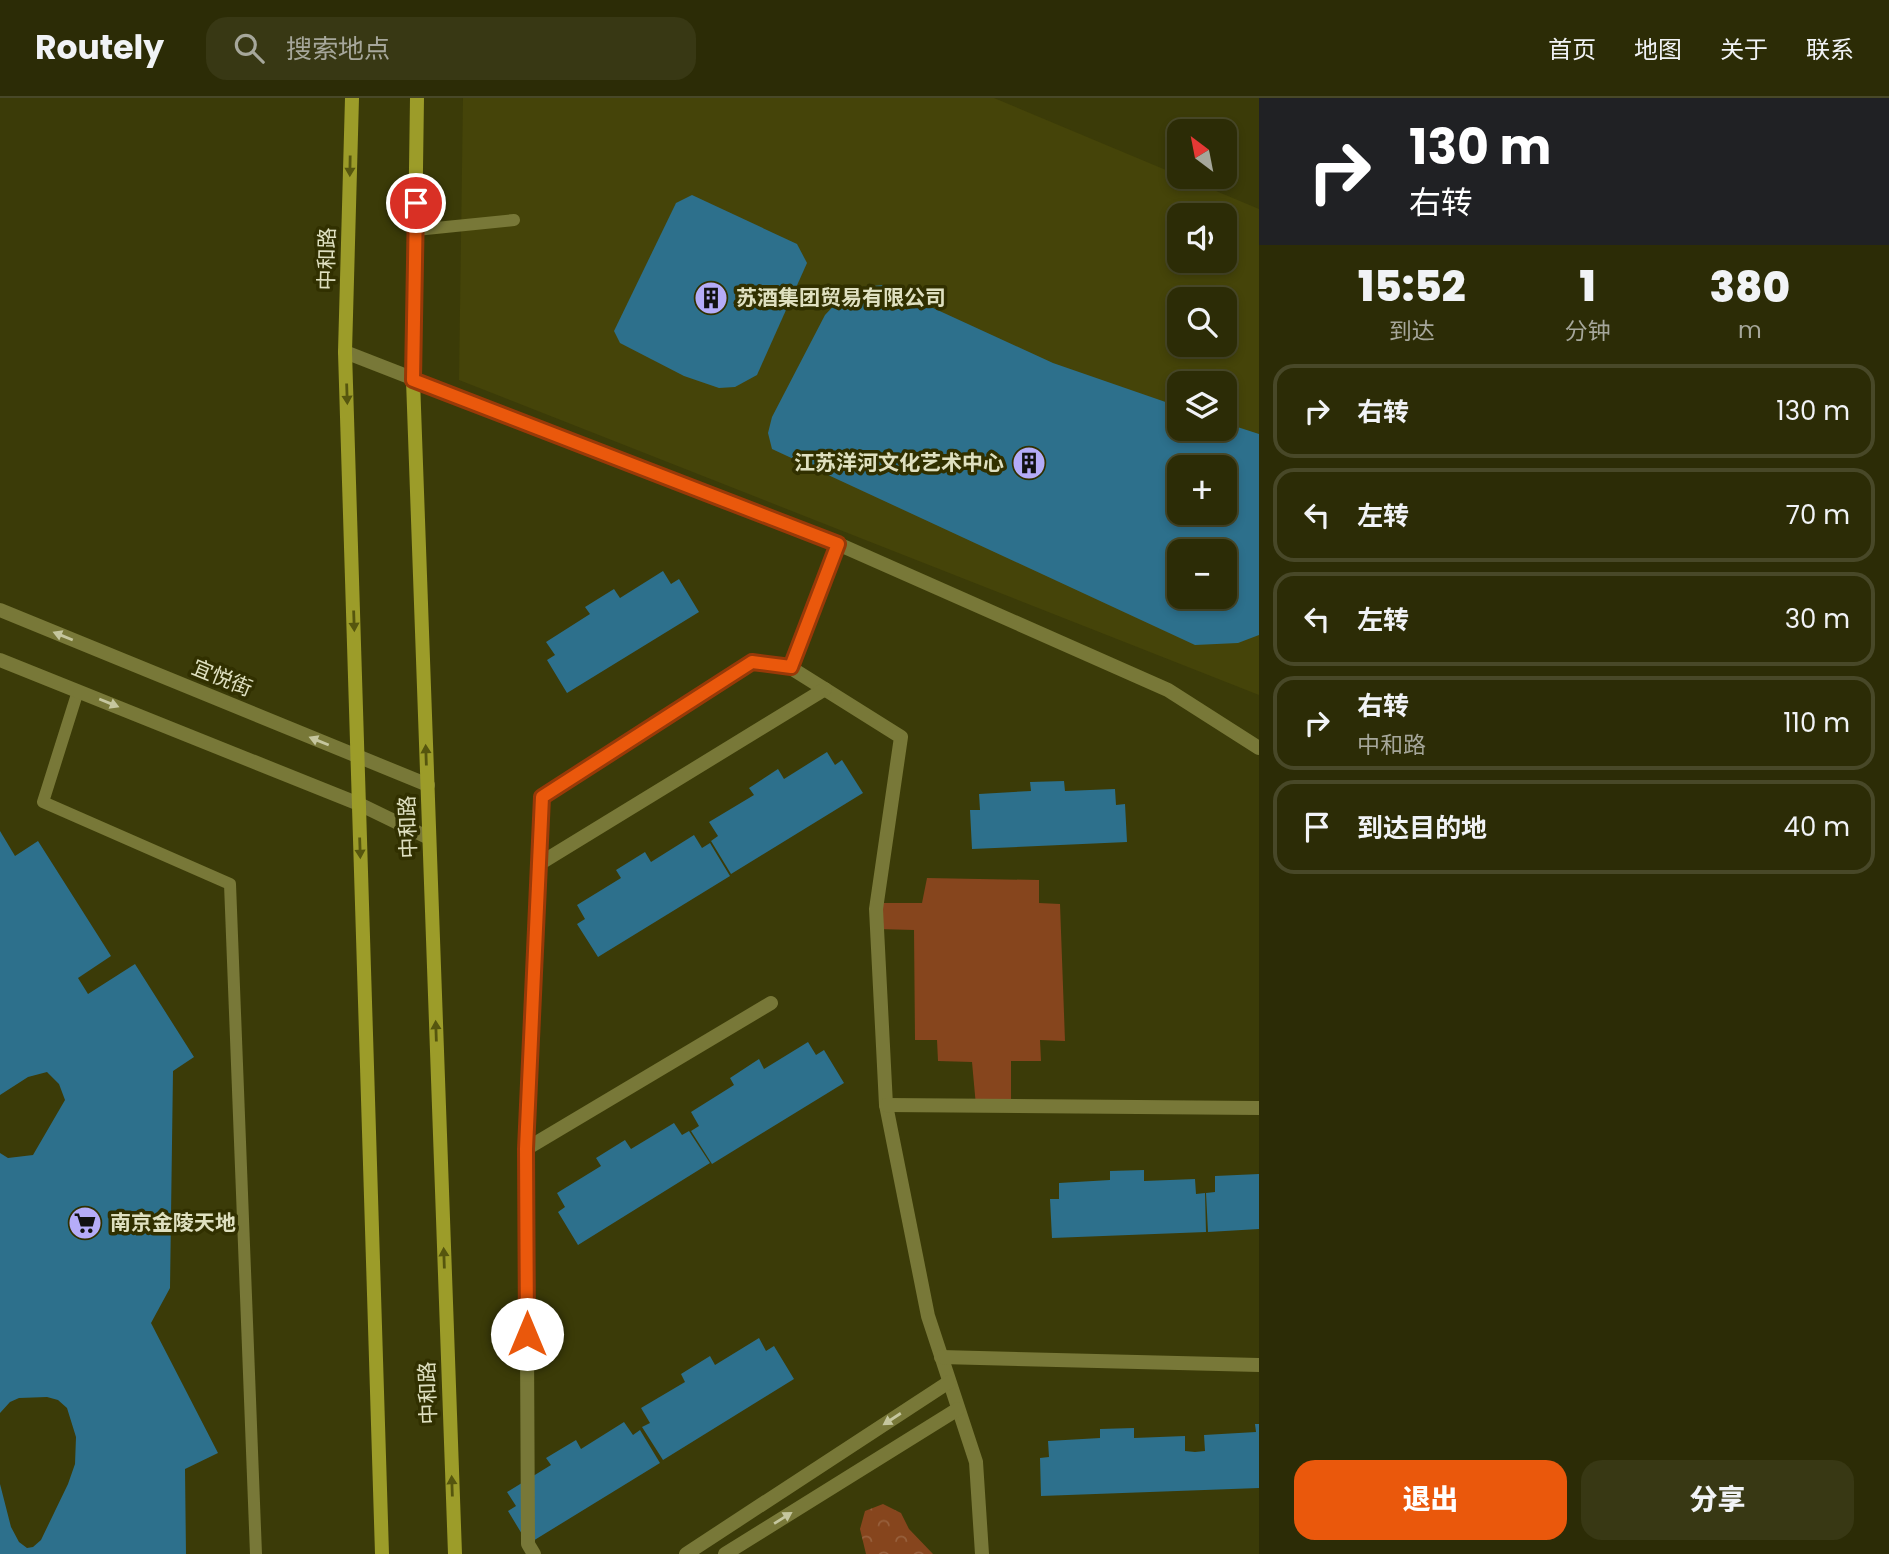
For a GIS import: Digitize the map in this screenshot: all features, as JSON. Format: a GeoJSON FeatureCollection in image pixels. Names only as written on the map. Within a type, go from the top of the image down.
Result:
{"type":"FeatureCollection","features":[{"type":"Feature","properties":{"kind":"main road","name":"中和路"},"geometry":{"type":"LineString","coordinates":[[352,98],[345,352],[382,1554]]}},
{"type":"Feature","properties":{"kind":"main road","name":"中和路"},"geometry":{"type":"LineString","coordinates":[[417,98],[413,380],[454,1554]]}},
{"type":"Feature","properties":{"kind":"street"},"geometry":{"type":"LineString","coordinates":[[345,352],[838,544],[1168,690],[1259,748]]}},
{"type":"Feature","properties":{"kind":"street"},"geometry":{"type":"LineString","coordinates":[[791,667],[838,544]]}},
{"type":"Feature","properties":{"kind":"street","name":"宜悦街"},"geometry":{"type":"LineString","coordinates":[[0,610],[428,785]]}},
{"type":"Feature","properties":{"kind":"street"},"geometry":{"type":"LineString","coordinates":[[0,660],[359,804],[429,838]]}},
{"type":"Feature","properties":{"kind":"street"},"geometry":{"type":"LineString","coordinates":[[534,1554],[528,1544],[526,1149],[542,797],[752,662],[791,667],[901,737],[876,909],[887,1105],[928,1316],[976,1462],[982,1554]]}},
{"type":"Feature","properties":{"kind":"street"},"geometry":{"type":"LineString","coordinates":[[539,864],[825,689]]}},
{"type":"Feature","properties":{"kind":"street"},"geometry":{"type":"LineString","coordinates":[[526,1149],[771,1003]]}},
{"type":"Feature","properties":{"kind":"street"},"geometry":{"type":"LineString","coordinates":[[887,1105],[1259,1108]]}},
{"type":"Feature","properties":{"kind":"street"},"geometry":{"type":"LineString","coordinates":[[941,1357],[1259,1365]]}},
{"type":"Feature","properties":{"kind":"street"},"geometry":{"type":"LineString","coordinates":[[686,1554],[949,1382]]}},
{"type":"Feature","properties":{"kind":"street"},"geometry":{"type":"LineString","coordinates":[[726,1554],[958,1409]]}},
{"type":"Feature","properties":{"kind":"lane"},"geometry":{"type":"LineString","coordinates":[[416,230],[514,220]]}},
{"type":"Feature","properties":{"kind":"lane"},"geometry":{"type":"LineString","coordinates":[[78,691],[43,802],[230,884],[257,1554]]}},
{"type":"Feature","properties":{"kind":"shaded area"},"geometry":{"type":"Polygon","coordinates":[[[463,98],[994,98],[1167,170],[1167,189],[1211,189],[1259,209],[1259,695],[459,380],[463,98]]]}},
{"type":"Feature","properties":{"kind":"green space"},"geometry":{"type":"Polygon","coordinates":[[[927,878],[1039,880],[1039,903],[1060,904],[1065,1041],[1040,1040],[1041,1061],[1011,1061],[1011,1106],[976,1106],[972,1062],[938,1061],[937,1040],[915,1040],[914,930],[877,929],[877,903],[922,903],[927,878]]]}},
{"type":"Feature","properties":{"kind":"green space"},"geometry":{"type":"Polygon","coordinates":[[[883,1504],[901,1513],[909,1529],[933,1554],[866,1554],[860,1529],[865,1511],[883,1504]]]}},
{"type":"Feature","properties":{"kind":"building","name":"苏酒集团贸易有限公司"},"geometry":{"type":"Polygon","coordinates":[[[692,195],[797,244],[807,263],[757,375],[735,387],[719,388],[684,376],[620,343],[614,331],[676,203],[692,195]]]}},
{"type":"Feature","properties":{"kind":"building","name":"江苏洋河文化艺术中心"},"geometry":{"type":"Polygon","coordinates":[[[883,285],[1053,363],[1167,402],[1167,441],[1237,441],[1237,427],[1259,434],[1259,635],[1238,643],[1195,645],[772,449],[768,433],[772,417],[825,315],[842,297],[863,287],[883,285]]]}},
{"type":"Feature","properties":{"kind":"building"},"geometry":{"type":"Polygon","coordinates":[[[663,571],[671,584],[679,579],[699,612],[567,693],[547,660],[555,655],[546,642],[590,614],[585,607],[614,589],[620,598],[663,571]]]}},
{"type":"Feature","properties":{"kind":"building"},"geometry":{"type":"Polygon","coordinates":[[[827,752],[835,765],[842,760],[863,793],[731,874],[711,841],[718,836],[709,822],[754,795],[749,788],[778,769],[784,779],[827,752]]]}},
{"type":"Feature","properties":{"kind":"building"},"geometry":{"type":"Polygon","coordinates":[[[1064,781],[1065,791],[1115,789],[1116,805],[1125,804],[1127,842],[972,849],[970,810],[980,810],[979,794],[1031,791],[1030,782],[1064,781]]]}},
{"type":"Feature","properties":{"kind":"building","name":"南京金陵天地"},"geometry":{"type":"Polygon","coordinates":[[[0,831],[15,856],[38,841],[111,956],[78,978],[88,994],[135,964],[194,1057],[173,1071],[170,1288],[151,1323],[218,1453],[185,1469],[186,1554],[0,1554],[0,1484],[11,1527],[19,1542],[27,1548],[33,1547],[41,1540],[68,1484],[75,1464],[76,1437],[67,1408],[58,1400],[47,1397],[19,1398],[10,1402],[0,1413],[0,1153],[8,1158],[33,1155],[65,1100],[59,1084],[47,1072],[28,1077],[0,1095],[0,831]]]}},
{"type":"Feature","properties":{"kind":"building"},"geometry":{"type":"Polygon","coordinates":[[[694,835],[702,848],[710,843],[730,876],[598,957],[577,924],[585,919],[577,905],[621,878],[616,870],[645,852],[651,862],[694,835]]]}},
{"type":"Feature","properties":{"kind":"building"},"geometry":{"type":"Polygon","coordinates":[[[808,1042],[816,1055],[824,1050],[844,1083],[712,1164],[691,1131],[699,1126],[691,1112],[734,1085],[730,1078],[759,1059],[764,1069],[808,1042]]]}},
{"type":"Feature","properties":{"kind":"building"},"geometry":{"type":"Polygon","coordinates":[[[674,1123],[682,1135],[689,1131],[710,1163],[578,1245],[558,1212],[565,1207],[557,1193],[601,1166],[596,1158],[625,1140],[631,1149],[674,1123]]]}},
{"type":"Feature","properties":{"kind":"building"},"geometry":{"type":"Polygon","coordinates":[[[1144,1170],[1144,1181],[1195,1179],[1196,1194],[1205,1193],[1206,1232],[1052,1238],[1050,1199],[1059,1199],[1059,1183],[1110,1180],[1110,1171],[1144,1170]]]}},
{"type":"Feature","properties":{"kind":"building"},"geometry":{"type":"Polygon","coordinates":[[[1259,1174],[1259,1229],[1208,1232],[1206,1193],[1215,1192],[1215,1176],[1259,1174]]]}},
{"type":"Feature","properties":{"kind":"building"},"geometry":{"type":"Polygon","coordinates":[[[759,1338],[766,1351],[774,1346],[794,1379],[663,1460],[642,1427],[650,1423],[641,1408],[685,1382],[681,1374],[710,1356],[715,1365],[759,1338]]]}},
{"type":"Feature","properties":{"kind":"building"},"geometry":{"type":"Polygon","coordinates":[[[624,1422],[633,1435],[640,1430],[660,1463],[528,1544],[508,1511],[516,1506],[507,1492],[551,1465],[546,1458],[576,1440],[581,1449],[624,1422]]]}},
{"type":"Feature","properties":{"kind":"building"},"geometry":{"type":"Polygon","coordinates":[[[1255,1424],[1259,1424],[1259,1488],[1041,1496],[1040,1458],[1049,1457],[1048,1441],[1100,1438],[1100,1429],[1134,1428],[1134,1438],[1185,1436],[1185,1451],[1195,1452],[1205,1451],[1204,1435],[1256,1432],[1255,1424]]]}},
{"type":"Feature","properties":{"kind":"place","name":"苏酒集团贸易有限公司"},"geometry":{"type":"Point","coordinates":[711,298]}},
{"type":"Feature","properties":{"kind":"place","name":"江苏洋河文化艺术中心"},"geometry":{"type":"Point","coordinates":[1029,463]}},
{"type":"Feature","properties":{"kind":"place","name":"南京金陵天地"},"geometry":{"type":"Point","coordinates":[85,1223]}},
{"type":"Feature","properties":{"kind":"route"},"geometry":{"type":"LineString","coordinates":[[416,203],[413,380],[838,544],[791,667],[752,662],[542,797],[526,1149],[527,1334]]}}]}
